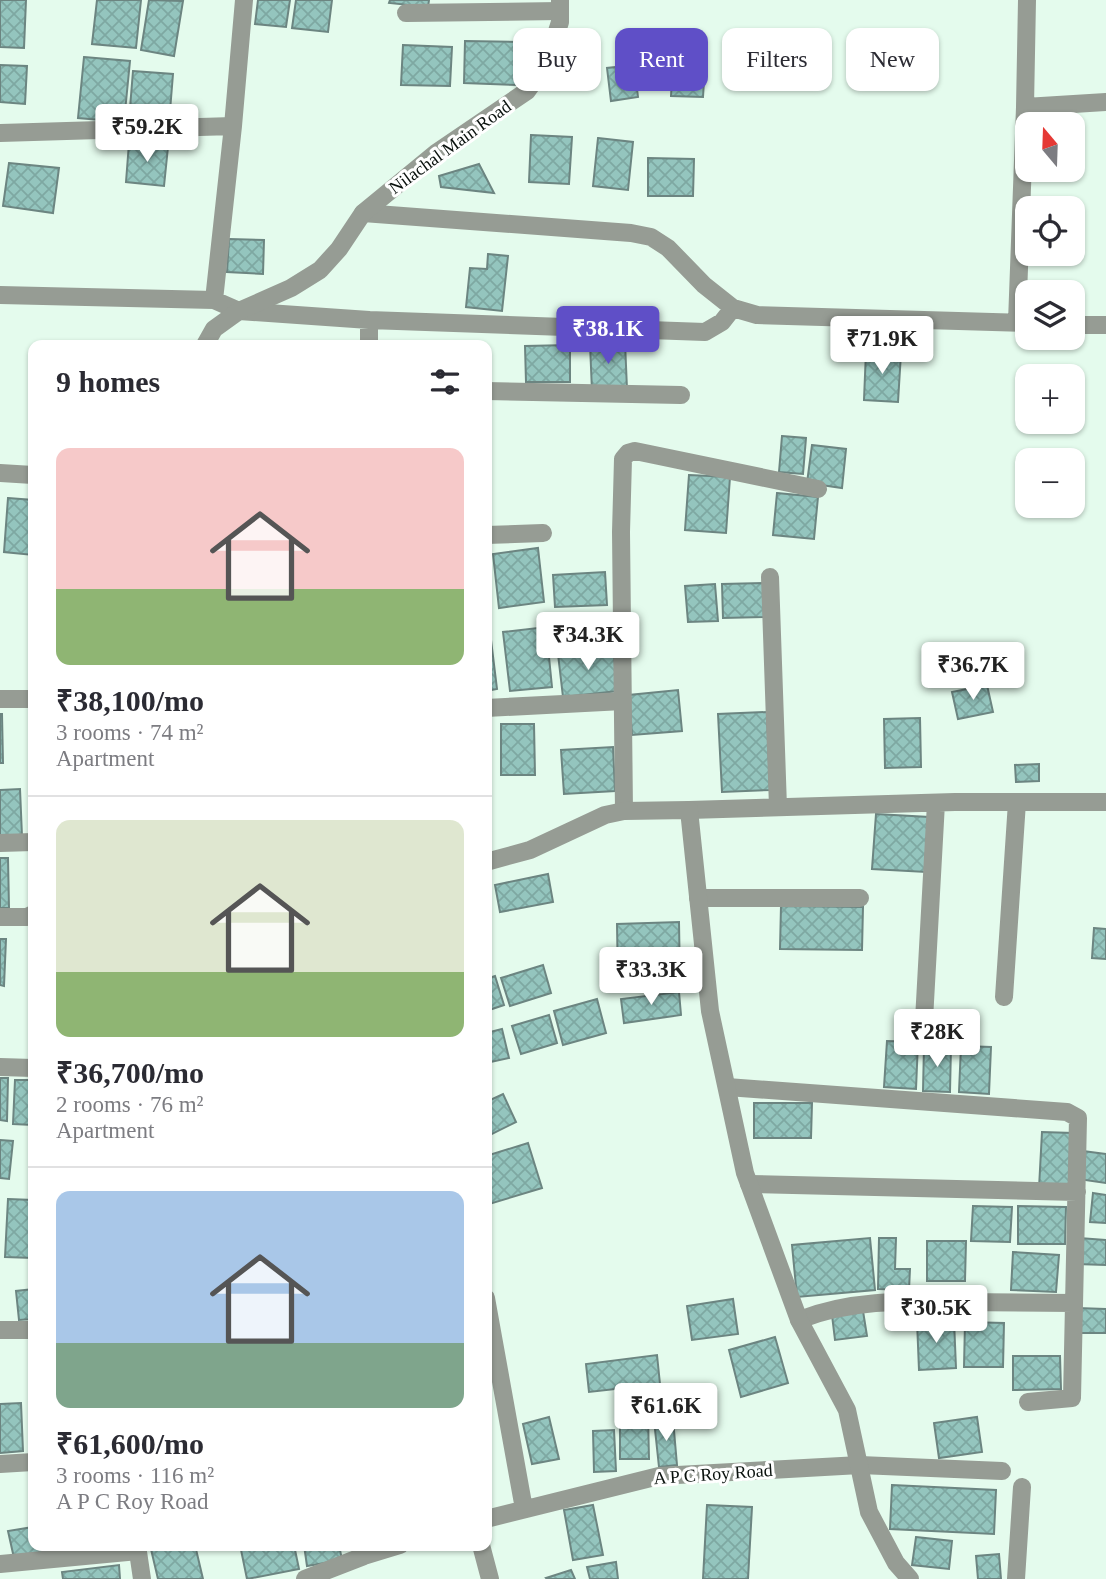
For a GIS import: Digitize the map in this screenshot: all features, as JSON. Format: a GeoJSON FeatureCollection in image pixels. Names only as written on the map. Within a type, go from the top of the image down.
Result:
{"type":"FeatureCollection","features":[{"type":"Feature","properties":{"kind":"street"},"geometry":{"type":"LineString","coordinates":[[214,300],[244,0]]}},
{"type":"Feature","properties":{"kind":"street"},"geometry":{"type":"LineString","coordinates":[[1023,280],[1027,0]]}},
{"type":"Feature","properties":{"kind":"street"},"geometry":{"type":"LineString","coordinates":[[406,13],[560,5]]}},
{"type":"Feature","properties":{"kind":"street","name":"Nilachal Main Road"},"geometry":{"type":"LineString","coordinates":[[208,340],[214,329],[239,311],[291,288],[320,270],[363,213],[436,153],[527,91],[547,63],[560,22],[560,5]]}},
{"type":"Feature","properties":{"kind":"street"},"geometry":{"type":"LineString","coordinates":[[1025,107],[1106,102]]}},
{"type":"Feature","properties":{"kind":"street"},"geometry":{"type":"LineString","coordinates":[[0,133],[233,126]]}},
{"type":"Feature","properties":{"kind":"street"},"geometry":{"type":"LineString","coordinates":[[363,213],[631,233],[651,237],[668,248],[704,285],[733,308],[757,315],[1015,322]]}},
{"type":"Feature","properties":{"kind":"street"},"geometry":{"type":"LineString","coordinates":[[0,295],[214,300],[239,311],[369,320],[705,332],[722,322],[733,308]]}},
{"type":"Feature","properties":{"kind":"street"},"geometry":{"type":"LineString","coordinates":[[369,320],[369,340]]}},
{"type":"Feature","properties":{"kind":"street"},"geometry":{"type":"LineString","coordinates":[[1085,325],[1106,326]]}},
{"type":"Feature","properties":{"kind":"street"},"geometry":{"type":"LineString","coordinates":[[492,391],[681,395]]}},
{"type":"Feature","properties":{"kind":"street"},"geometry":{"type":"LineString","coordinates":[[624,811],[623,459],[628,453],[635,451],[818,489]]}},
{"type":"Feature","properties":{"kind":"street"},"geometry":{"type":"LineString","coordinates":[[0,473],[28,475]]}},
{"type":"Feature","properties":{"kind":"street"},"geometry":{"type":"LineString","coordinates":[[492,535],[542,533]]}},
{"type":"Feature","properties":{"kind":"street"},"geometry":{"type":"LineString","coordinates":[[770,578],[778,807]]}},
{"type":"Feature","properties":{"kind":"street"},"geometry":{"type":"LineString","coordinates":[[0,699],[28,699]]}},
{"type":"Feature","properties":{"kind":"street"},"geometry":{"type":"LineString","coordinates":[[492,708],[623,701]]}},
{"type":"Feature","properties":{"kind":"street"},"geometry":{"type":"LineString","coordinates":[[1004,997],[1017,802]]}},
{"type":"Feature","properties":{"kind":"street"},"geometry":{"type":"LineString","coordinates":[[924,1020],[936,803]]}},
{"type":"Feature","properties":{"kind":"street"},"geometry":{"type":"LineString","coordinates":[[492,860],[530,850],[605,815],[624,811],[936,803],[1106,803]]}},
{"type":"Feature","properties":{"kind":"street"},"geometry":{"type":"LineString","coordinates":[[689,810],[710,1011],[749,1184],[799,1320],[847,1410],[869,1512],[896,1563],[910,1579]]}},
{"type":"Feature","properties":{"kind":"street"},"geometry":{"type":"LineString","coordinates":[[0,843],[28,842]]}},
{"type":"Feature","properties":{"kind":"street"},"geometry":{"type":"LineString","coordinates":[[698,898],[860,898]]}},
{"type":"Feature","properties":{"kind":"street"},"geometry":{"type":"LineString","coordinates":[[0,917],[28,916]]}},
{"type":"Feature","properties":{"kind":"street"},"geometry":{"type":"LineString","coordinates":[[0,1067],[28,1069]]}},
{"type":"Feature","properties":{"kind":"street"},"geometry":{"type":"LineString","coordinates":[[727,1087],[1067,1112],[1078,1118],[1072,1398],[1028,1402]]}},
{"type":"Feature","properties":{"kind":"street"},"geometry":{"type":"LineString","coordinates":[[749,1184],[1077,1192]]}},
{"type":"Feature","properties":{"kind":"street"},"geometry":{"type":"LineString","coordinates":[[799,1320],[819,1312],[890,1301],[1074,1303]]}},
{"type":"Feature","properties":{"kind":"street"},"geometry":{"type":"LineString","coordinates":[[0,1330],[28,1330]]}},
{"type":"Feature","properties":{"kind":"street"},"geometry":{"type":"LineString","coordinates":[[492,1331],[524,1509]]}},
{"type":"Feature","properties":{"kind":"street"},"geometry":{"type":"LineString","coordinates":[[0,1464],[28,1462]]}},
{"type":"Feature","properties":{"kind":"street","name":"A P C Roy Road"},"geometry":{"type":"LineString","coordinates":[[492,1517],[659,1476],[860,1465],[1002,1471]]}},
{"type":"Feature","properties":{"kind":"street"},"geometry":{"type":"LineString","coordinates":[[1016,1579],[1022,1487]]}},
{"type":"Feature","properties":{"kind":"street"},"geometry":{"type":"LineString","coordinates":[[0,1564],[111,1551]]}},
{"type":"Feature","properties":{"kind":"street"},"geometry":{"type":"LineString","coordinates":[[137,1551],[142,1579]]}},
{"type":"Feature","properties":{"kind":"street"},"geometry":{"type":"LineString","coordinates":[[305,1579],[380,1551]]}},
{"type":"Feature","properties":{"kind":"street"},"geometry":{"type":"LineString","coordinates":[[483,1551],[490,1579]]}},
{"type":"Feature","properties":{"kind":"building"},"geometry":{"type":"Polygon","coordinates":[[[0,0],[26,0],[24,48],[0,47],[0,0]]]}},
{"type":"Feature","properties":{"kind":"building"},"geometry":{"type":"Polygon","coordinates":[[[97,0],[141,0],[136,48],[92,44],[97,0]]]}},
{"type":"Feature","properties":{"kind":"building"},"geometry":{"type":"Polygon","coordinates":[[[149,0],[183,1],[174,56],[141,50],[149,0]]]}},
{"type":"Feature","properties":{"kind":"building"},"geometry":{"type":"Polygon","coordinates":[[[258,0],[290,0],[286,27],[255,24],[258,0]]]}},
{"type":"Feature","properties":{"kind":"building"},"geometry":{"type":"Polygon","coordinates":[[[296,0],[332,0],[328,32],[292,28],[296,0]]]}},
{"type":"Feature","properties":{"kind":"building"},"geometry":{"type":"Polygon","coordinates":[[[390,0],[429,0],[428,7],[389,3],[390,0]]]}},
{"type":"Feature","properties":{"kind":"building"},"geometry":{"type":"Polygon","coordinates":[[[465,41],[513,42],[513,85],[464,83],[465,41]]]}},
{"type":"Feature","properties":{"kind":"building"},"geometry":{"type":"Polygon","coordinates":[[[403,45],[452,47],[450,86],[401,85],[403,45]]]}},
{"type":"Feature","properties":{"kind":"building"},"geometry":{"type":"Polygon","coordinates":[[[84,57],[130,61],[124,122],[78,118],[84,57]]]}},
{"type":"Feature","properties":{"kind":"building"},"geometry":{"type":"Polygon","coordinates":[[[0,65],[27,66],[25,104],[0,102],[0,65]]]}},
{"type":"Feature","properties":{"kind":"building"},"geometry":{"type":"Polygon","coordinates":[[[615,67],[615,91],[637,91],[638,97],[611,101],[607,68],[615,67]]]}},
{"type":"Feature","properties":{"kind":"building"},"geometry":{"type":"Polygon","coordinates":[[[133,71],[173,74],[170,111],[130,108],[133,71]]]}},
{"type":"Feature","properties":{"kind":"building"},"geometry":{"type":"Polygon","coordinates":[[[671,91],[703,91],[703,97],[671,96],[671,91]]]}},
{"type":"Feature","properties":{"kind":"building"},"geometry":{"type":"Polygon","coordinates":[[[531,135],[572,137],[569,184],[529,182],[531,135]]]}},
{"type":"Feature","properties":{"kind":"building"},"geometry":{"type":"Polygon","coordinates":[[[598,138],[633,142],[628,190],[593,186],[598,138]]]}},
{"type":"Feature","properties":{"kind":"building"},"geometry":{"type":"Polygon","coordinates":[[[129,143],[168,147],[164,186],[126,182],[129,143]]]}},
{"type":"Feature","properties":{"kind":"building"},"geometry":{"type":"Polygon","coordinates":[[[648,158],[694,159],[693,196],[648,196],[648,158]]]}},
{"type":"Feature","properties":{"kind":"building"},"geometry":{"type":"Polygon","coordinates":[[[9,163],[59,168],[53,213],[3,206],[9,163]]]}},
{"type":"Feature","properties":{"kind":"building"},"geometry":{"type":"Polygon","coordinates":[[[479,164],[494,193],[441,187],[439,176],[479,164]]]}},
{"type":"Feature","properties":{"kind":"building"},"geometry":{"type":"Polygon","coordinates":[[[229,239],[264,240],[263,274],[227,272],[229,239]]]}},
{"type":"Feature","properties":{"kind":"building"},"geometry":{"type":"Polygon","coordinates":[[[488,254],[508,256],[502,311],[466,307],[470,268],[487,269],[488,254]]]}},
{"type":"Feature","properties":{"kind":"building"},"geometry":{"type":"Polygon","coordinates":[[[625,342],[627,389],[592,391],[590,344],[625,342]]]}},
{"type":"Feature","properties":{"kind":"building"},"geometry":{"type":"Polygon","coordinates":[[[570,345],[570,382],[526,382],[525,346],[570,345]]]}},
{"type":"Feature","properties":{"kind":"building"},"geometry":{"type":"Polygon","coordinates":[[[866,351],[901,353],[898,402],[864,400],[866,351]]]}},
{"type":"Feature","properties":{"kind":"building"},"geometry":{"type":"Polygon","coordinates":[[[782,436],[806,438],[803,474],[779,472],[782,436]]]}},
{"type":"Feature","properties":{"kind":"building"},"geometry":{"type":"Polygon","coordinates":[[[812,445],[846,449],[842,488],[807,483],[812,445]]]}},
{"type":"Feature","properties":{"kind":"building"},"geometry":{"type":"Polygon","coordinates":[[[689,475],[730,477],[726,533],[685,530],[689,475]]]}},
{"type":"Feature","properties":{"kind":"building"},"geometry":{"type":"Polygon","coordinates":[[[777,493],[818,497],[814,539],[773,535],[777,493]]]}},
{"type":"Feature","properties":{"kind":"building"},"geometry":{"type":"Polygon","coordinates":[[[8,498],[28,500],[28,554],[4,552],[8,498]]]}},
{"type":"Feature","properties":{"kind":"building"},"geometry":{"type":"Polygon","coordinates":[[[538,548],[544,602],[499,608],[493,554],[538,548]]]}},
{"type":"Feature","properties":{"kind":"building"},"geometry":{"type":"Polygon","coordinates":[[[605,572],[607,605],[555,607],[553,575],[605,572]]]}},
{"type":"Feature","properties":{"kind":"building"},"geometry":{"type":"Polygon","coordinates":[[[763,583],[764,617],[723,618],[722,584],[763,583]]]}},
{"type":"Feature","properties":{"kind":"building"},"geometry":{"type":"Polygon","coordinates":[[[715,584],[718,621],[688,622],[685,586],[715,584]]]}},
{"type":"Feature","properties":{"kind":"building"},"geometry":{"type":"Polygon","coordinates":[[[606,615],[607,637],[556,642],[554,619],[606,615]]]}},
{"type":"Feature","properties":{"kind":"building"},"geometry":{"type":"Polygon","coordinates":[[[546,627],[552,687],[510,691],[503,632],[546,627]]]}},
{"type":"Feature","properties":{"kind":"building"},"geometry":{"type":"Polygon","coordinates":[[[613,647],[618,691],[563,697],[558,654],[613,647]]]}},
{"type":"Feature","properties":{"kind":"building"},"geometry":{"type":"Polygon","coordinates":[[[492,648],[497,689],[492,690],[492,648]]]}},
{"type":"Feature","properties":{"kind":"building"},"geometry":{"type":"Polygon","coordinates":[[[987,685],[993,712],[958,719],[952,692],[987,685]]]}},
{"type":"Feature","properties":{"kind":"building"},"geometry":{"type":"Polygon","coordinates":[[[678,690],[682,731],[632,735],[629,695],[678,690]]]}},
{"type":"Feature","properties":{"kind":"building"},"geometry":{"type":"Polygon","coordinates":[[[767,712],[770,790],[722,792],[718,714],[767,712]]]}},
{"type":"Feature","properties":{"kind":"building"},"geometry":{"type":"Polygon","coordinates":[[[2,714],[3,763],[0,763],[2,714]]]}},
{"type":"Feature","properties":{"kind":"building"},"geometry":{"type":"Polygon","coordinates":[[[920,718],[921,767],[885,768],[884,719],[920,718]]]}},
{"type":"Feature","properties":{"kind":"building"},"geometry":{"type":"Polygon","coordinates":[[[501,724],[534,724],[535,775],[501,775],[501,724]]]}},
{"type":"Feature","properties":{"kind":"building"},"geometry":{"type":"Polygon","coordinates":[[[613,747],[615,791],[564,794],[561,750],[613,747]]]}},
{"type":"Feature","properties":{"kind":"building"},"geometry":{"type":"Polygon","coordinates":[[[1039,764],[1039,781],[1016,782],[1015,765],[1039,764]]]}},
{"type":"Feature","properties":{"kind":"building"},"geometry":{"type":"Polygon","coordinates":[[[20,789],[22,836],[0,836],[0,790],[20,789]]]}},
{"type":"Feature","properties":{"kind":"building"},"geometry":{"type":"Polygon","coordinates":[[[876,814],[929,817],[926,872],[872,869],[876,814]]]}},
{"type":"Feature","properties":{"kind":"building"},"geometry":{"type":"Polygon","coordinates":[[[0,858],[8,858],[9,908],[0,908],[0,858]]]}},
{"type":"Feature","properties":{"kind":"building"},"geometry":{"type":"Polygon","coordinates":[[[548,874],[553,902],[500,912],[495,885],[548,874]]]}},
{"type":"Feature","properties":{"kind":"building"},"geometry":{"type":"Polygon","coordinates":[[[781,906],[863,907],[862,950],[780,949],[781,906]]]}},
{"type":"Feature","properties":{"kind":"building"},"geometry":{"type":"Polygon","coordinates":[[[679,922],[680,982],[618,984],[617,924],[679,922]]]}},
{"type":"Feature","properties":{"kind":"building"},"geometry":{"type":"Polygon","coordinates":[[[1094,928],[1106,929],[1106,959],[1092,958],[1094,928]]]}},
{"type":"Feature","properties":{"kind":"building"},"geometry":{"type":"Polygon","coordinates":[[[0,939],[6,939],[4,986],[0,985],[0,939]]]}},
{"type":"Feature","properties":{"kind":"building"},"geometry":{"type":"Polygon","coordinates":[[[543,965],[551,993],[510,1006],[501,978],[543,965]]]}},
{"type":"Feature","properties":{"kind":"building"},"geometry":{"type":"Polygon","coordinates":[[[495,976],[504,1005],[492,1009],[492,977],[495,976]]]}},
{"type":"Feature","properties":{"kind":"building"},"geometry":{"type":"Polygon","coordinates":[[[679,992],[681,1015],[624,1023],[621,999],[679,992]]]}},
{"type":"Feature","properties":{"kind":"building"},"geometry":{"type":"Polygon","coordinates":[[[597,999],[606,1033],[563,1045],[554,1011],[597,999]]]}},
{"type":"Feature","properties":{"kind":"building"},"geometry":{"type":"Polygon","coordinates":[[[549,1015],[557,1043],[521,1054],[512,1026],[549,1015]]]}},
{"type":"Feature","properties":{"kind":"building"},"geometry":{"type":"Polygon","coordinates":[[[502,1029],[509,1058],[492,1062],[492,1032],[502,1029]]]}},
{"type":"Feature","properties":{"kind":"building"},"geometry":{"type":"Polygon","coordinates":[[[887,1041],[918,1042],[916,1089],[884,1087],[887,1041]]]}},
{"type":"Feature","properties":{"kind":"building"},"geometry":{"type":"Polygon","coordinates":[[[924,1046],[951,1046],[950,1092],[923,1091],[924,1046]]]}},
{"type":"Feature","properties":{"kind":"building"},"geometry":{"type":"Polygon","coordinates":[[[961,1046],[991,1047],[989,1094],[959,1092],[961,1046]]]}},
{"type":"Feature","properties":{"kind":"building"},"geometry":{"type":"Polygon","coordinates":[[[0,1078],[8,1078],[7,1121],[0,1120],[0,1078]]]}},
{"type":"Feature","properties":{"kind":"building"},"geometry":{"type":"Polygon","coordinates":[[[15,1080],[28,1080],[28,1125],[13,1124],[15,1080]]]}},
{"type":"Feature","properties":{"kind":"building"},"geometry":{"type":"Polygon","coordinates":[[[503,1094],[516,1122],[492,1134],[492,1099],[503,1094]]]}},
{"type":"Feature","properties":{"kind":"building"},"geometry":{"type":"Polygon","coordinates":[[[754,1103],[812,1103],[811,1138],[754,1138],[754,1103]]]}},
{"type":"Feature","properties":{"kind":"building"},"geometry":{"type":"Polygon","coordinates":[[[1042,1132],[1073,1133],[1071,1189],[1039,1188],[1042,1132]]]}},
{"type":"Feature","properties":{"kind":"building"},"geometry":{"type":"Polygon","coordinates":[[[0,1140],[13,1141],[9,1179],[0,1178],[0,1140]]]}},
{"type":"Feature","properties":{"kind":"building"},"geometry":{"type":"Polygon","coordinates":[[[528,1143],[542,1188],[492,1203],[492,1154],[528,1143]]]}},
{"type":"Feature","properties":{"kind":"building"},"geometry":{"type":"Polygon","coordinates":[[[1083,1151],[1106,1154],[1106,1183],[1078,1179],[1083,1151]]]}},
{"type":"Feature","properties":{"kind":"building"},"geometry":{"type":"Polygon","coordinates":[[[1093,1193],[1106,1195],[1106,1223],[1090,1222],[1093,1193]]]}},
{"type":"Feature","properties":{"kind":"building"},"geometry":{"type":"Polygon","coordinates":[[[8,1199],[28,1200],[28,1258],[5,1257],[8,1199]]]}},
{"type":"Feature","properties":{"kind":"building"},"geometry":{"type":"Polygon","coordinates":[[[973,1206],[1012,1207],[1010,1242],[971,1241],[973,1206]]]}},
{"type":"Feature","properties":{"kind":"building"},"geometry":{"type":"Polygon","coordinates":[[[1018,1206],[1066,1207],[1065,1244],[1018,1244],[1018,1206]]]}},
{"type":"Feature","properties":{"kind":"building"},"geometry":{"type":"Polygon","coordinates":[[[870,1238],[875,1290],[797,1297],[792,1245],[870,1238]]]}},
{"type":"Feature","properties":{"kind":"building"},"geometry":{"type":"Polygon","coordinates":[[[879,1238],[896,1238],[895,1269],[910,1269],[909,1290],[878,1289],[879,1238]]]}},
{"type":"Feature","properties":{"kind":"building"},"geometry":{"type":"Polygon","coordinates":[[[1079,1238],[1106,1240],[1106,1265],[1077,1264],[1079,1238]]]}},
{"type":"Feature","properties":{"kind":"building"},"geometry":{"type":"Polygon","coordinates":[[[927,1241],[966,1241],[965,1281],[927,1281],[927,1241]]]}},
{"type":"Feature","properties":{"kind":"building"},"geometry":{"type":"Polygon","coordinates":[[[1013,1252],[1059,1255],[1056,1292],[1011,1290],[1013,1252]]]}},
{"type":"Feature","properties":{"kind":"building"},"geometry":{"type":"Polygon","coordinates":[[[28,1290],[28,1319],[19,1320],[16,1291],[28,1290]]]}},
{"type":"Feature","properties":{"kind":"building"},"geometry":{"type":"Polygon","coordinates":[[[733,1299],[738,1334],[692,1340],[687,1306],[733,1299]]]}},
{"type":"Feature","properties":{"kind":"building"},"geometry":{"type":"Polygon","coordinates":[[[1077,1308],[1106,1309],[1106,1333],[1077,1333],[1077,1308]]]}},
{"type":"Feature","properties":{"kind":"building"},"geometry":{"type":"Polygon","coordinates":[[[863,1311],[867,1336],[835,1340],[832,1315],[863,1311]]]}},
{"type":"Feature","properties":{"kind":"building"},"geometry":{"type":"Polygon","coordinates":[[[954,1320],[956,1368],[919,1370],[917,1321],[954,1320]]]}},
{"type":"Feature","properties":{"kind":"building"},"geometry":{"type":"Polygon","coordinates":[[[965,1322],[1004,1323],[1003,1367],[964,1367],[965,1322]]]}},
{"type":"Feature","properties":{"kind":"building"},"geometry":{"type":"Polygon","coordinates":[[[775,1337],[788,1383],[741,1397],[729,1350],[775,1337]]]}},
{"type":"Feature","properties":{"kind":"building"},"geometry":{"type":"Polygon","coordinates":[[[657,1355],[660,1384],[589,1392],[586,1364],[657,1355]]]}},
{"type":"Feature","properties":{"kind":"building"},"geometry":{"type":"Polygon","coordinates":[[[1013,1356],[1060,1356],[1061,1389],[1013,1390],[1013,1356]]]}},
{"type":"Feature","properties":{"kind":"building"},"geometry":{"type":"Polygon","coordinates":[[[21,1403],[23,1451],[0,1453],[0,1404],[21,1403]]]}},
{"type":"Feature","properties":{"kind":"building"},"geometry":{"type":"Polygon","coordinates":[[[620,1415],[648,1415],[649,1459],[620,1459],[620,1415]]]}},
{"type":"Feature","properties":{"kind":"building"},"geometry":{"type":"Polygon","coordinates":[[[549,1417],[559,1459],[532,1464],[523,1424],[549,1417]]]}},
{"type":"Feature","properties":{"kind":"building"},"geometry":{"type":"Polygon","coordinates":[[[977,1417],[982,1452],[939,1458],[934,1423],[977,1417]]]}},
{"type":"Feature","properties":{"kind":"building"},"geometry":{"type":"Polygon","coordinates":[[[673,1419],[677,1465],[659,1467],[654,1420],[673,1419]]]}},
{"type":"Feature","properties":{"kind":"building"},"geometry":{"type":"Polygon","coordinates":[[[614,1430],[616,1471],[594,1472],[593,1431],[614,1430]]]}},
{"type":"Feature","properties":{"kind":"building"},"geometry":{"type":"Polygon","coordinates":[[[892,1485],[996,1490],[994,1534],[890,1529],[892,1485]]]}},
{"type":"Feature","properties":{"kind":"building"},"geometry":{"type":"Polygon","coordinates":[[[593,1505],[603,1555],[573,1560],[564,1510],[593,1505]]]}},
{"type":"Feature","properties":{"kind":"building"},"geometry":{"type":"Polygon","coordinates":[[[707,1505],[752,1507],[748,1579],[703,1579],[707,1505]]]}},
{"type":"Feature","properties":{"kind":"building"},"geometry":{"type":"Polygon","coordinates":[[[28,1528],[28,1551],[50,1551],[14,1558],[8,1531],[28,1528]]]}},
{"type":"Feature","properties":{"kind":"building"},"geometry":{"type":"Polygon","coordinates":[[[916,1537],[952,1541],[949,1569],[912,1565],[916,1537]]]}},
{"type":"Feature","properties":{"kind":"building"},"geometry":{"type":"Polygon","coordinates":[[[151,1551],[196,1551],[203,1579],[158,1579],[151,1551]]]}},
{"type":"Feature","properties":{"kind":"building"},"geometry":{"type":"Polygon","coordinates":[[[241,1551],[295,1551],[299,1569],[247,1579],[241,1551]]]}},
{"type":"Feature","properties":{"kind":"building"},"geometry":{"type":"Polygon","coordinates":[[[305,1551],[340,1551],[342,1560],[307,1566],[305,1551]]]}},
{"type":"Feature","properties":{"kind":"building"},"geometry":{"type":"Polygon","coordinates":[[[999,1554],[1001,1579],[978,1579],[976,1556],[999,1554]]]}},
{"type":"Feature","properties":{"kind":"building"},"geometry":{"type":"Polygon","coordinates":[[[616,1562],[618,1579],[590,1579],[587,1567],[616,1562]]]}},
{"type":"Feature","properties":{"kind":"building"},"geometry":{"type":"Polygon","coordinates":[[[119,1565],[120,1579],[63,1579],[62,1572],[119,1565]]]}},
{"type":"Feature","properties":{"kind":"building"},"geometry":{"type":"Polygon","coordinates":[[[571,1570],[575,1579],[546,1578],[571,1570]]]}}]}
